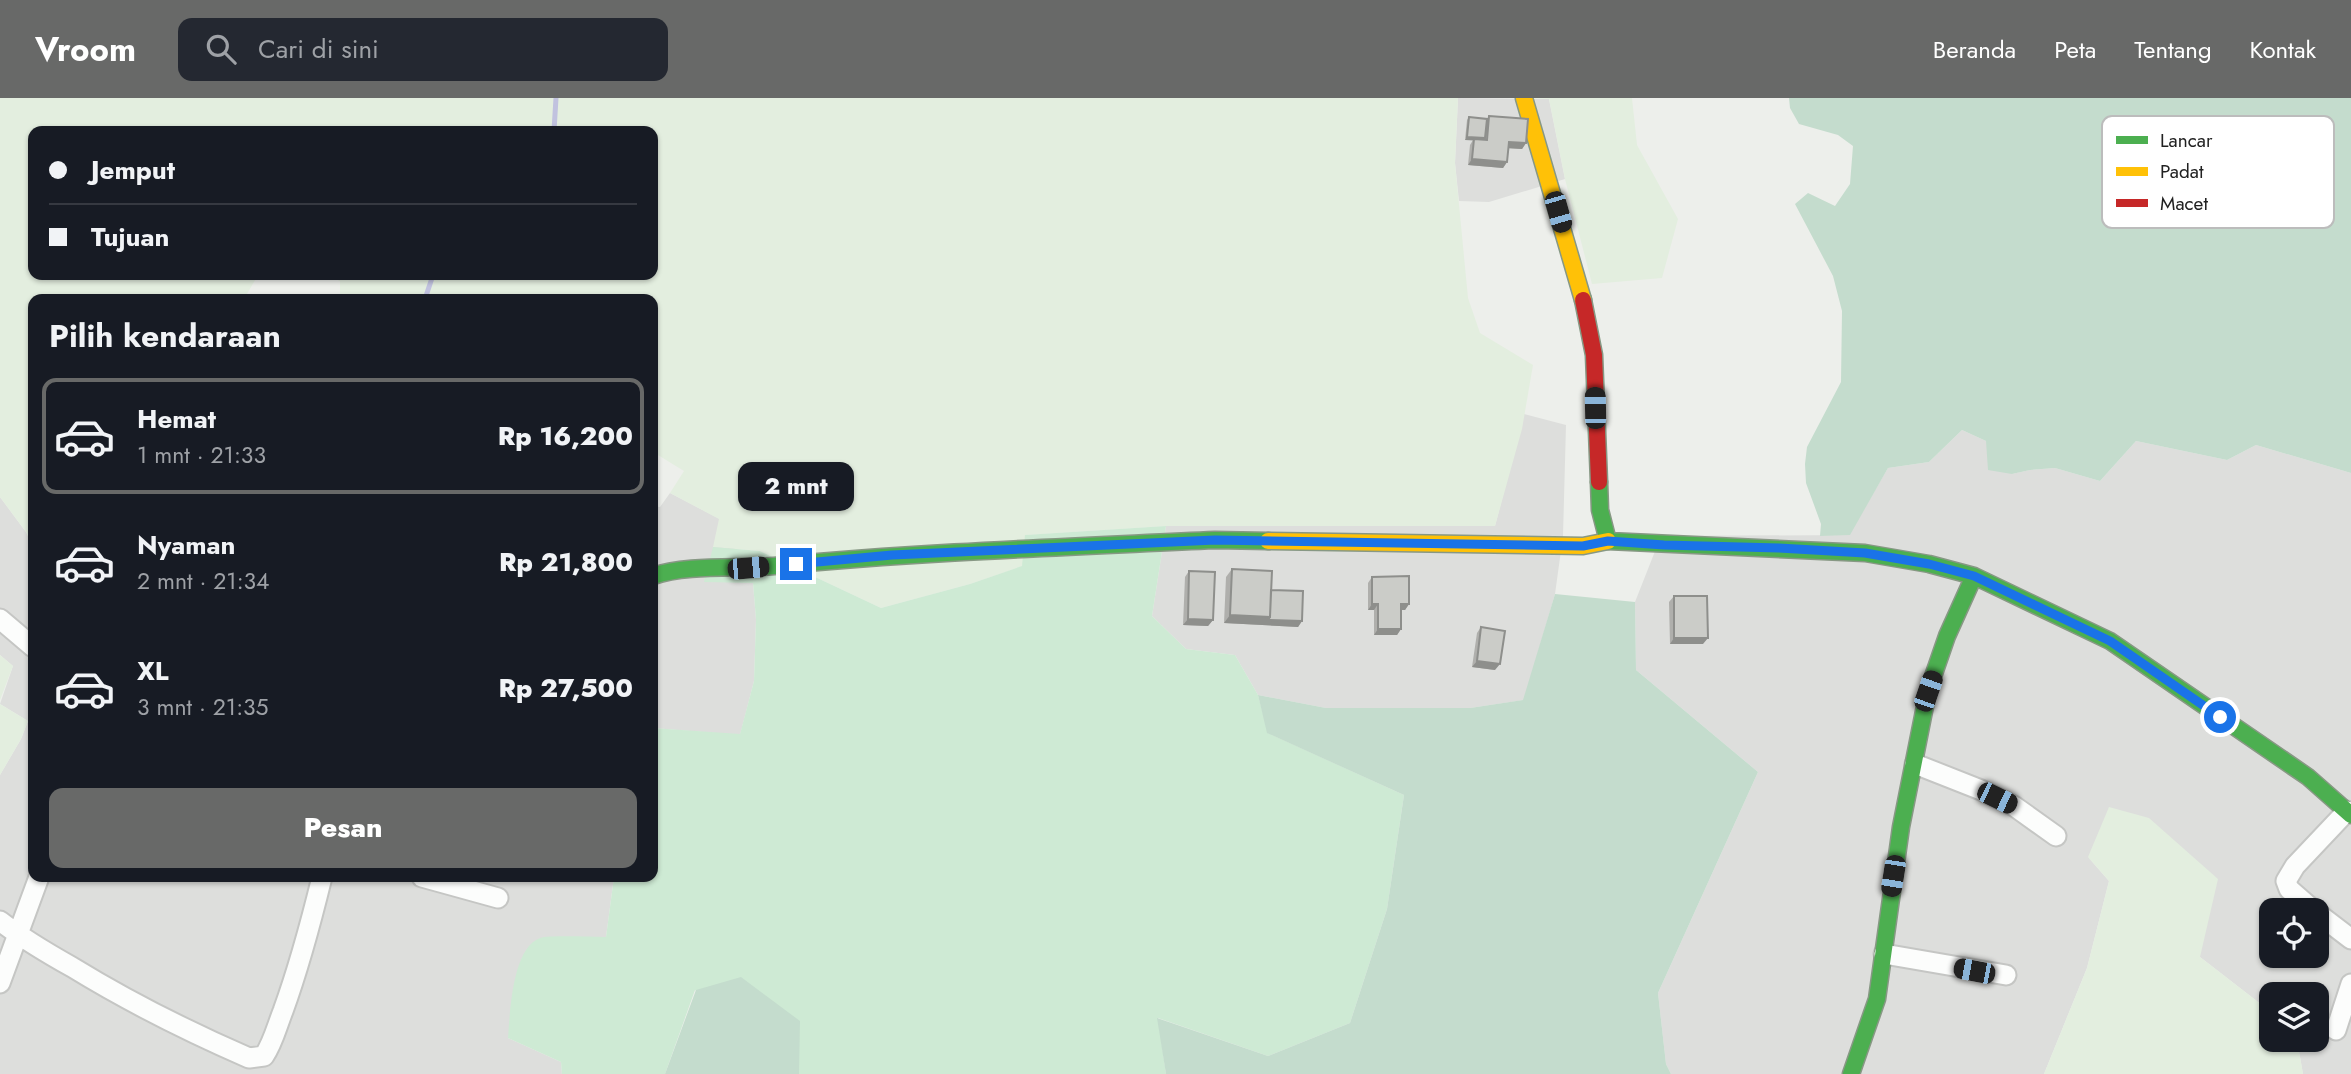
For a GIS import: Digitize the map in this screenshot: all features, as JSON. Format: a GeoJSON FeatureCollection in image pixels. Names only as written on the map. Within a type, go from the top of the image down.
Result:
{"type":"FeatureCollection","features":[{"type":"Feature","properties":{"kind":"street"},"geometry":{"type":"LineString","coordinates":[[1524,98],[1578,283],[1594,355],[1600,510],[1608,541]]}},
{"type":"Feature","properties":{"kind":"street"},"geometry":{"type":"LineString","coordinates":[[658,575],[675,571],[748,568],[892,555],[1215,540],[1583,546],[1608,541],[1865,553],[1929,564],[1974,576],[2110,641],[2308,777],[2349,813],[2295,866],[2286,881],[2300,898]]}},
{"type":"Feature","properties":{"kind":"street"},"geometry":{"type":"LineString","coordinates":[[1852,1074],[1877,999],[1900,827],[1928,691],[1947,636],[1974,576]]}},
{"type":"Feature","properties":{"kind":"street"},"geometry":{"type":"LineString","coordinates":[[0,619],[28,643]]}},
{"type":"Feature","properties":{"kind":"street"},"geometry":{"type":"LineString","coordinates":[[1915,764],[2014,806],[2056,836]]}},
{"type":"Feature","properties":{"kind":"street"},"geometry":{"type":"LineString","coordinates":[[0,983],[37,882]]}},
{"type":"Feature","properties":{"kind":"street"},"geometry":{"type":"LineString","coordinates":[[0,921],[18,935],[126,1000],[249,1066],[269,1049],[295,977],[321,882]]}},
{"type":"Feature","properties":{"kind":"street"},"geometry":{"type":"LineString","coordinates":[[440,882],[498,898]]}},
{"type":"Feature","properties":{"kind":"street"},"geometry":{"type":"LineString","coordinates":[[2329,922],[2351,939]]}},
{"type":"Feature","properties":{"kind":"street"},"geometry":{"type":"LineString","coordinates":[[1884,954],[2006,975]]}},
{"type":"Feature","properties":{"kind":"street"},"geometry":{"type":"LineString","coordinates":[[2336,1030],[2351,984]]}},
{"type":"Feature","properties":{"kind":"shaded area"},"geometry":{"type":"Polygon","coordinates":[[[1458,98],[1549,99],[1565,179],[1489,202],[1459,201],[1455,163],[1458,98]]]}},
{"type":"Feature","properties":{"kind":"shaded area"},"geometry":{"type":"Polygon","coordinates":[[[1524,414],[1566,425],[1563,536],[1555,594],[1524,700],[1470,708],[1326,708],[1258,695],[1235,655],[1186,649],[1152,616],[1166,526],[1495,526],[1524,414]]]}},
{"type":"Feature","properties":{"kind":"shaded area"},"geometry":{"type":"Polygon","coordinates":[[[1962,430],[1986,441],[2012,474],[2055,468],[2100,481],[2136,441],[2227,460],[2256,445],[2351,473],[2351,1074],[2303,1074],[2299,1052],[2329,1052],[2329,982],[2259,982],[2259,1003],[2200,957],[2088,857],[2109,881],[2087,968],[2044,1074],[1671,1074],[1666,1064],[1658,993],[1758,772],[1636,670],[1635,602],[1661,536],[1849,535],[1888,468],[1929,462],[1962,430]]]}},
{"type":"Feature","properties":{"kind":"shaded area"},"geometry":{"type":"Polygon","coordinates":[[[670,493],[720,519],[753,583],[756,619],[754,681],[740,735],[658,728],[660,507],[670,493]]]}},
{"type":"Feature","properties":{"kind":"shaded area"},"geometry":{"type":"Polygon","coordinates":[[[0,497],[28,536],[28,721],[0,704],[13,666],[0,655],[0,497]]]}},
{"type":"Feature","properties":{"kind":"shaded area"},"geometry":{"type":"Polygon","coordinates":[[[28,721],[28,882],[613,882],[606,937],[540,938],[508,1038],[561,1062],[562,1074],[0,1074],[0,775],[28,721]]]}},
{"type":"Feature","properties":{"kind":"green space"},"geometry":{"type":"Polygon","coordinates":[[[0,98],[1458,98],[1455,163],[1468,298],[1480,333],[1533,365],[1522,429],[1495,526],[1166,526],[1026,535],[1023,566],[970,584],[881,608],[760,551],[713,547],[719,519],[670,493],[684,471],[658,455],[658,294],[340,294],[340,281],[338,280],[658,280],[658,126],[28,126],[28,280],[255,280],[247,294],[28,294],[28,536],[0,497],[0,98]]]}},
{"type":"Feature","properties":{"kind":"green space"},"geometry":{"type":"Polygon","coordinates":[[[1524,98],[1632,98],[1637,145],[1678,219],[1662,278],[1592,284],[1565,179],[1549,99],[1524,98]]]}},
{"type":"Feature","properties":{"kind":"green space"},"geometry":{"type":"Polygon","coordinates":[[[1789,98],[2351,98],[2351,473],[2256,445],[2227,460],[2136,441],[2100,481],[2055,468],[2012,474],[1988,470],[1986,441],[1962,430],[1929,462],[1888,468],[1850,535],[1820,536],[1821,524],[1806,483],[1805,464],[1807,447],[1841,382],[1842,311],[1833,276],[1795,204],[1808,193],[1835,206],[1850,184],[1853,146],[1838,135],[1799,124],[1790,108],[1789,98]]]}},
{"type":"Feature","properties":{"kind":"green space"},"geometry":{"type":"Polygon","coordinates":[[[1166,526],[1152,616],[1186,649],[1235,655],[1258,695],[1268,733],[1404,795],[1387,909],[1350,1023],[1268,1056],[1158,1018],[1166,1074],[799,1074],[798,1064],[695,990],[665,1074],[562,1074],[561,1062],[508,1038],[514,982],[523,954],[531,944],[545,937],[606,937],[613,882],[658,882],[658,728],[740,734],[754,681],[756,619],[753,583],[704,582],[713,547],[760,551],[881,608],[970,584],[1022,566],[1025,535],[1166,526]]]}},
{"type":"Feature","properties":{"kind":"green space"},"geometry":{"type":"Polygon","coordinates":[[[1555,594],[1635,602],[1636,670],[1758,772],[1658,993],[1666,1064],[1671,1074],[1166,1074],[1157,1018],[1268,1056],[1350,1023],[1387,909],[1404,795],[1267,733],[1258,695],[1326,708],[1470,708],[1523,700],[1555,594]]]}},
{"type":"Feature","properties":{"kind":"green space"},"geometry":{"type":"Polygon","coordinates":[[[0,655],[13,666],[0,700],[0,655]]]}},
{"type":"Feature","properties":{"kind":"green space"},"geometry":{"type":"Polygon","coordinates":[[[0,704],[28,721],[0,775],[0,704]]]}},
{"type":"Feature","properties":{"kind":"green space"},"geometry":{"type":"Polygon","coordinates":[[[2109,807],[2149,818],[2218,879],[2200,957],[2259,1003],[2259,1052],[2299,1052],[2303,1074],[2044,1074],[2087,968],[2109,881],[2088,857],[2109,807]]]}},
{"type":"Feature","properties":{"kind":"green space"},"geometry":{"type":"Polygon","coordinates":[[[741,977],[800,1021],[799,1074],[665,1074],[696,990],[741,977]]]}},
{"type":"Feature","properties":{"kind":"building"},"geometry":{"type":"Polygon","coordinates":[[[1489,116],[1528,119],[1526,143],[1509,142],[1507,162],[1472,159],[1474,139],[1487,140],[1489,116]]]}},
{"type":"Feature","properties":{"kind":"building"},"geometry":{"type":"Polygon","coordinates":[[[1469,117],[1487,119],[1485,138],[1467,137],[1469,117]]]}},
{"type":"Feature","properties":{"kind":"building"},"geometry":{"type":"Polygon","coordinates":[[[1232,569],[1272,571],[1270,617],[1230,615],[1232,569]]]}},
{"type":"Feature","properties":{"kind":"building"},"geometry":{"type":"Polygon","coordinates":[[[1189,571],[1215,572],[1213,620],[1188,619],[1189,571]]]}},
{"type":"Feature","properties":{"kind":"building"},"geometry":{"type":"Polygon","coordinates":[[[1409,576],[1409,604],[1401,604],[1401,629],[1378,629],[1378,604],[1372,604],[1372,577],[1409,576]]]}},
{"type":"Feature","properties":{"kind":"building"},"geometry":{"type":"Polygon","coordinates":[[[1271,590],[1303,591],[1302,621],[1268,620],[1271,590]]]}},
{"type":"Feature","properties":{"kind":"building"},"geometry":{"type":"Polygon","coordinates":[[[1674,596],[1707,596],[1708,638],[1674,638],[1674,596]]]}},
{"type":"Feature","properties":{"kind":"building"},"geometry":{"type":"Polygon","coordinates":[[[1481,627],[1505,631],[1500,664],[1477,661],[1481,627]]]}},
{"type":"Feature","properties":{"kind":"waterway"},"geometry":{"type":"LineString","coordinates":[[554,126],[556,98]]}},
{"type":"Feature","properties":{"kind":"waterway"},"geometry":{"type":"LineString","coordinates":[[427,294],[431,280]]}},
{"type":"Feature","properties":{"kind":"traffic: fast"},"geometry":{"type":"LineString","coordinates":[[1599,482],[1600,510],[1608,541],[1865,553],[1929,564],[1974,576],[2110,641],[2308,777],[2351,815]]}},
{"type":"Feature","properties":{"kind":"traffic: fast"},"geometry":{"type":"LineString","coordinates":[[658,574],[696,568],[774,566],[939,553],[1215,540],[1268,541]]}},
{"type":"Feature","properties":{"kind":"traffic: fast"},"geometry":{"type":"LineString","coordinates":[[1851,1074],[1877,999],[1901,827],[1928,691],[1947,636],[1974,576]]}},
{"type":"Feature","properties":{"kind":"traffic: slow"},"geometry":{"type":"LineString","coordinates":[[1524,98],[1583,300]]}},
{"type":"Feature","properties":{"kind":"traffic: slow"},"geometry":{"type":"LineString","coordinates":[[1268,541],[1583,546],[1608,541]]}},
{"type":"Feature","properties":{"kind":"traffic: jam"},"geometry":{"type":"LineString","coordinates":[[1583,300],[1594,355],[1599,482]]}},
{"type":"Feature","properties":{"kind":"route"},"geometry":{"type":"LineString","coordinates":[[796,564],[892,555],[1215,540],[1583,546],[1608,541],[1865,553],[1929,564],[1974,576],[2110,641],[2220,717]]}}]}
